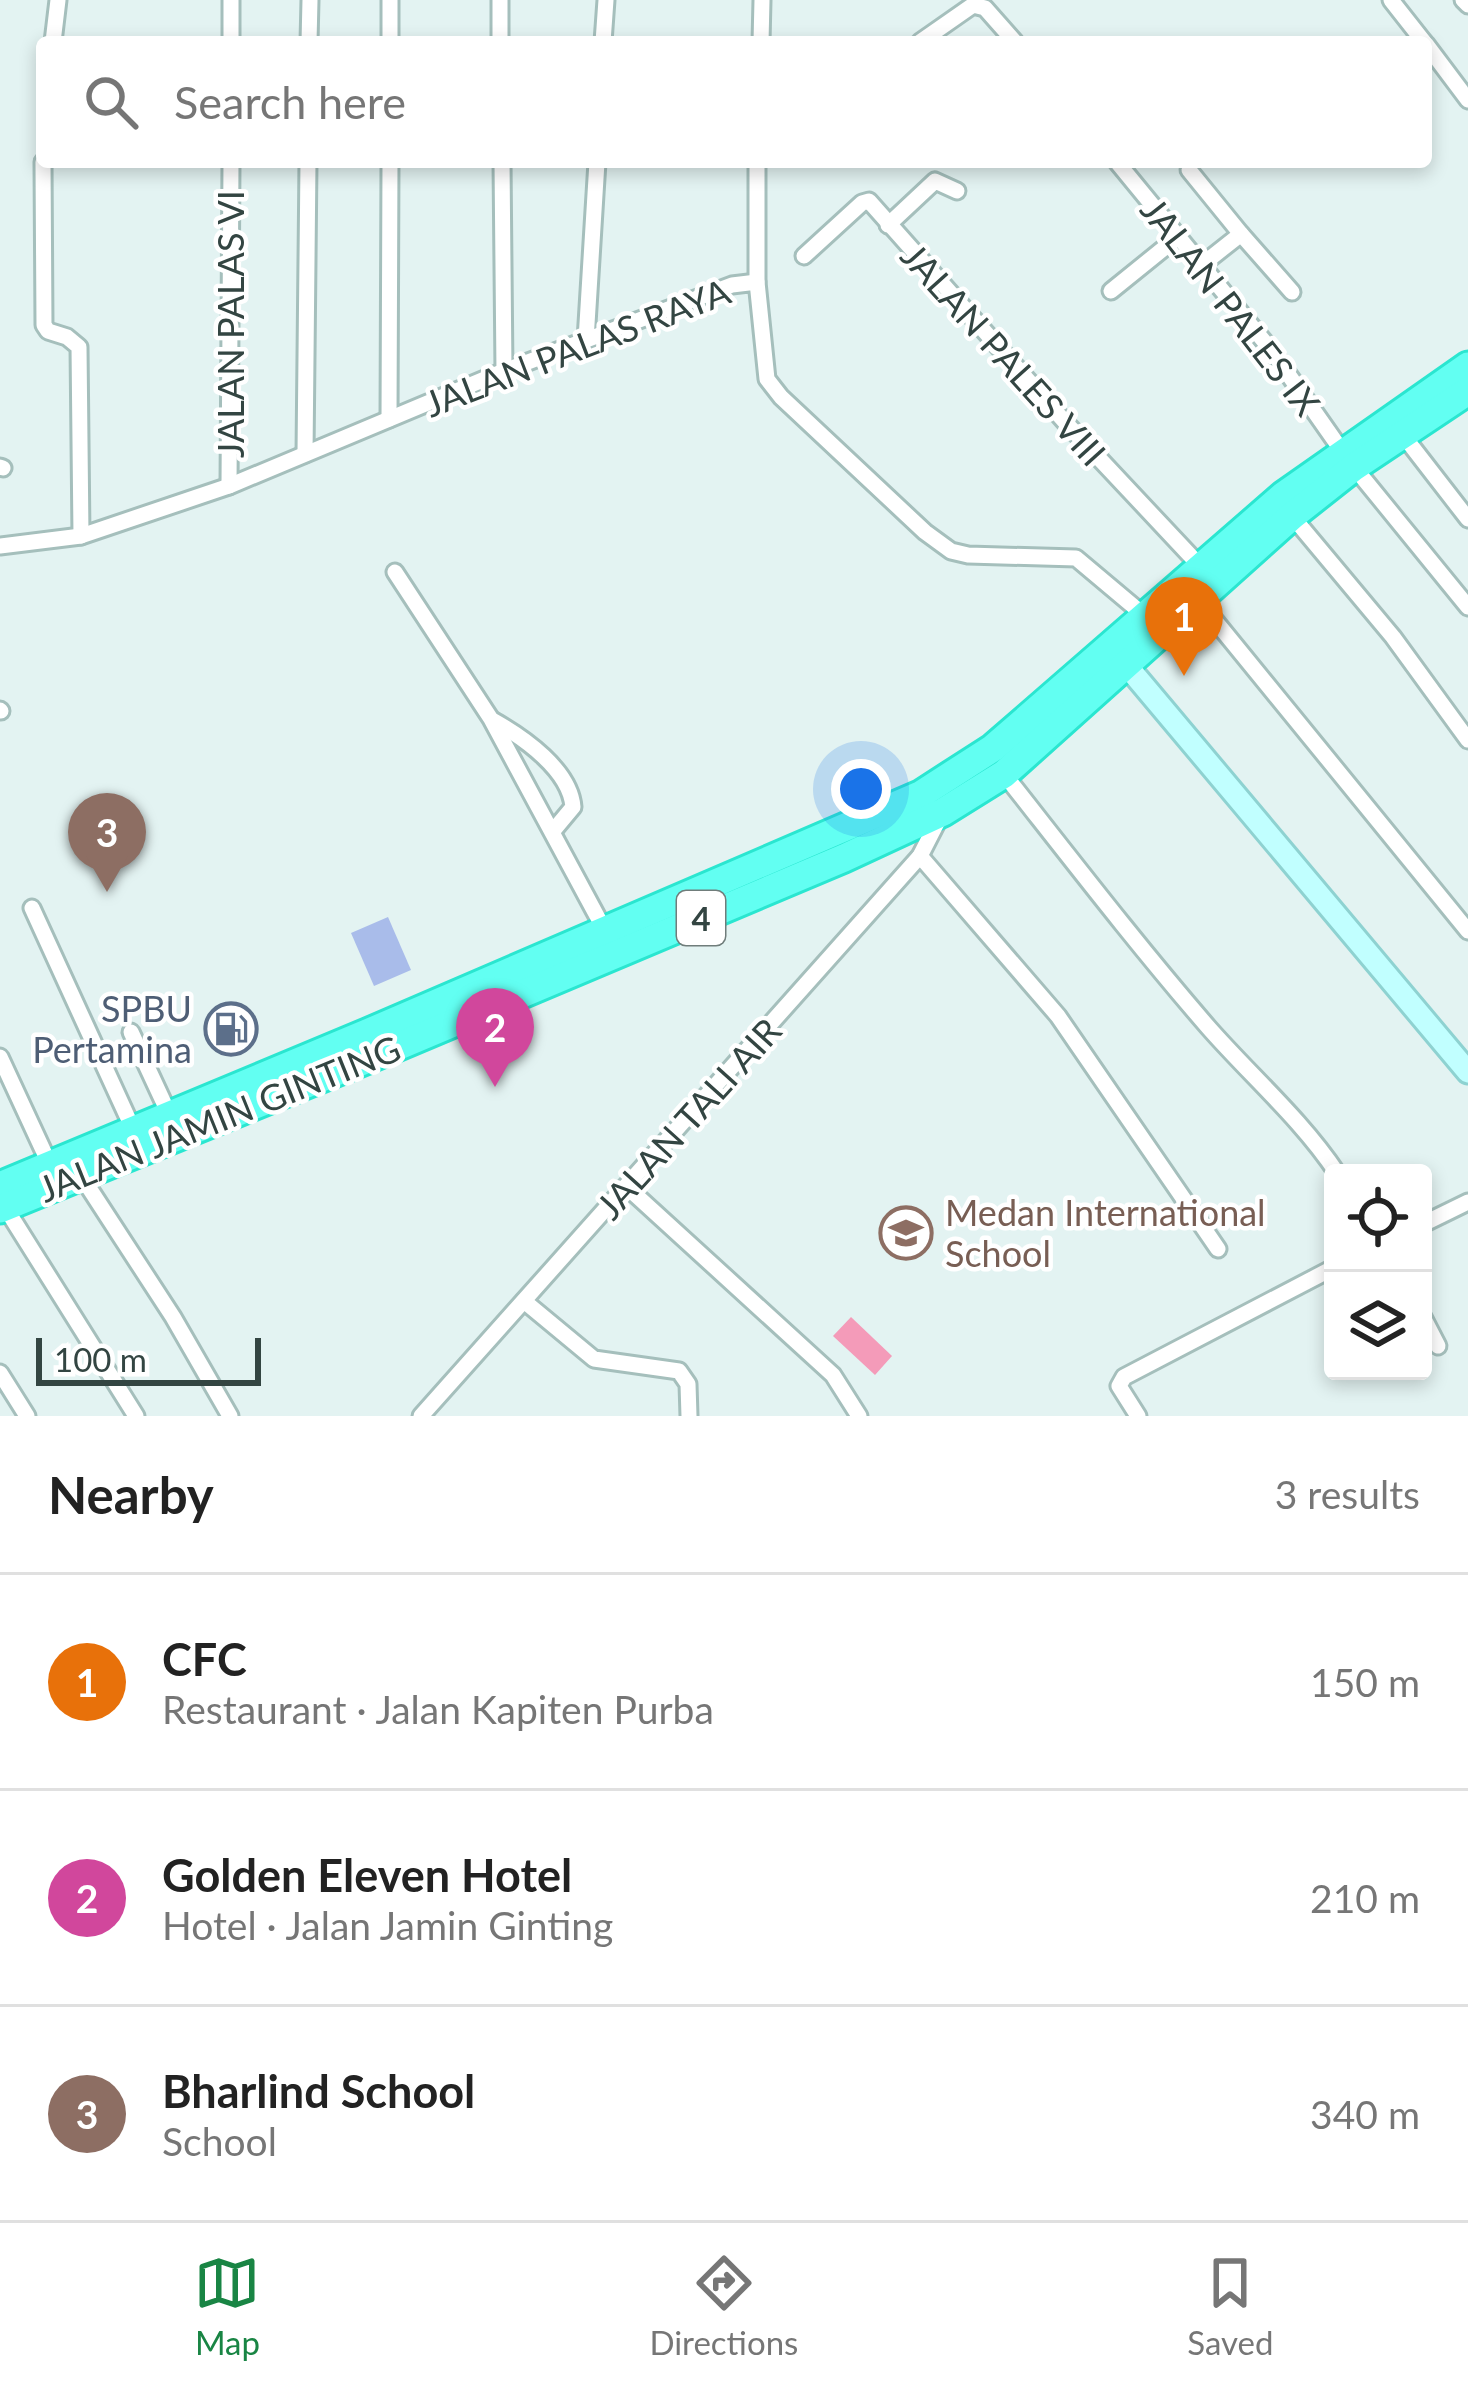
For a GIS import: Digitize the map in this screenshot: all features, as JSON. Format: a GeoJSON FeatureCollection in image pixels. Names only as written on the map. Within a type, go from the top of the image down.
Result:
{"type":"FeatureCollection","features":[{"type":"Feature","properties":{"kind":"highway","name":"JALAN JAMIN GINTING"},"geometry":{"type":"LineString","coordinates":[[2,1201],[80,1174],[604,929],[920,795],[1199,601],[1348,459],[1468,366]]}},
{"type":"Feature","properties":{"kind":"highway","name":"JALAN JAMIN GINTING"},"geometry":{"type":"LineString","coordinates":[[2,1201],[50,1163],[169,1114],[233,1100],[844,858],[943,812],[1004,774],[1119,656],[1144,616],[1284,494],[1403,435],[1468,391]]}},
{"type":"Feature","properties":{"kind":"street"},"geometry":{"type":"LineString","coordinates":[[54,36],[58,0]]}},
{"type":"Feature","properties":{"kind":"street"},"geometry":{"type":"LineString","coordinates":[[231,0],[231,36]]}},
{"type":"Feature","properties":{"kind":"street"},"geometry":{"type":"LineString","coordinates":[[309,36],[310,0]]}},
{"type":"Feature","properties":{"kind":"street"},"geometry":{"type":"LineString","coordinates":[[390,0],[390,36]]}},
{"type":"Feature","properties":{"kind":"street"},"geometry":{"type":"LineString","coordinates":[[500,0],[500,36]]}},
{"type":"Feature","properties":{"kind":"street"},"geometry":{"type":"LineString","coordinates":[[603,36],[606,0]]}},
{"type":"Feature","properties":{"kind":"street"},"geometry":{"type":"LineString","coordinates":[[761,36],[762,0]]}},
{"type":"Feature","properties":{"kind":"street"},"geometry":{"type":"LineString","coordinates":[[1390,0],[1419,36]]}},
{"type":"Feature","properties":{"kind":"street"},"geometry":{"type":"LineString","coordinates":[[929,36],[973,5],[985,8],[1010,36]]}},
{"type":"Feature","properties":{"kind":"street"},"geometry":{"type":"LineString","coordinates":[[1432,52],[1468,100]]}},
{"type":"Feature","properties":{"kind":"street"},"geometry":{"type":"LineString","coordinates":[[44,168],[44,325],[79,346],[82,536]]}},
{"type":"Feature","properties":{"kind":"street","name":"JALAN PALAS VI"},"geometry":{"type":"LineString","coordinates":[[230,486],[231,168]]}},
{"type":"Feature","properties":{"kind":"street"},"geometry":{"type":"LineString","coordinates":[[305,454],[308,168]]}},
{"type":"Feature","properties":{"kind":"street"},"geometry":{"type":"LineString","coordinates":[[389,419],[390,168]]}},
{"type":"Feature","properties":{"kind":"street"},"geometry":{"type":"LineString","coordinates":[[502,168],[504,371]]}},
{"type":"Feature","properties":{"kind":"street"},"geometry":{"type":"LineString","coordinates":[[586,340],[597,168]]}},
{"type":"Feature","properties":{"kind":"street"},"geometry":{"type":"LineString","coordinates":[[757,282],[758,168]]}},
{"type":"Feature","properties":{"kind":"street","name":"JALAN PALES IX"},"geometry":{"type":"LineString","coordinates":[[1122,168],[1272,351],[1348,459],[1468,607]]}},
{"type":"Feature","properties":{"kind":"street"},"geometry":{"type":"LineString","coordinates":[[1189,170],[1292,292]]}},
{"type":"Feature","properties":{"kind":"street"},"geometry":{"type":"LineString","coordinates":[[888,225],[935,181],[957,191]]}},
{"type":"Feature","properties":{"kind":"street","name":"JALAN PALES VIII"},"geometry":{"type":"LineString","coordinates":[[804,256],[862,202],[869,201],[1201,566]]}},
{"type":"Feature","properties":{"kind":"street"},"geometry":{"type":"LineString","coordinates":[[1203,264],[1241,234]]}},
{"type":"Feature","properties":{"kind":"street"},"geometry":{"type":"LineString","coordinates":[[1112,291],[1179,236]]}},
{"type":"Feature","properties":{"kind":"street","name":"JALAN PALAS RAYA"},"geometry":{"type":"LineString","coordinates":[[0,546],[82,536],[230,486],[504,371],[732,285],[757,282],[767,379],[925,532],[951,551],[968,555],[1076,558],[1144,616]]}},
{"type":"Feature","properties":{"kind":"street"},"geometry":{"type":"LineString","coordinates":[[1403,435],[1468,519]]}},
{"type":"Feature","properties":{"kind":"street"},"geometry":{"type":"LineString","coordinates":[[1292,516],[1393,637],[1468,740]]}},
{"type":"Feature","properties":{"kind":"street"},"geometry":{"type":"LineString","coordinates":[[395,572],[491,719],[604,929]]}},
{"type":"Feature","properties":{"kind":"street"},"geometry":{"type":"LineString","coordinates":[[1199,601],[1468,932]]}},
{"type":"Feature","properties":{"kind":"street"},"geometry":{"type":"LineString","coordinates":[[1119,656],[1468,1072]]}},
{"type":"Feature","properties":{"kind":"street"},"geometry":{"type":"LineString","coordinates":[[491,719],[531,746],[569,787],[573,807],[554,831]]}},
{"type":"Feature","properties":{"kind":"street"},"geometry":{"type":"LineString","coordinates":[[1004,774],[1156,967],[1330,1164]]}},
{"type":"Feature","properties":{"kind":"street","name":"JALAN TALI AIR"},"geometry":{"type":"LineString","coordinates":[[421,1416],[920,856],[943,812]]}},
{"type":"Feature","properties":{"kind":"street"},"geometry":{"type":"LineString","coordinates":[[920,856],[1058,1016],[1218,1249]]}},
{"type":"Feature","properties":{"kind":"street"},"geometry":{"type":"LineString","coordinates":[[32,908],[133,1130]]}},
{"type":"Feature","properties":{"kind":"street"},"geometry":{"type":"LineString","coordinates":[[131,1032],[169,1114]]}},
{"type":"Feature","properties":{"kind":"street"},"geometry":{"type":"LineString","coordinates":[[0,1057],[50,1163]]}},
{"type":"Feature","properties":{"kind":"street"},"geometry":{"type":"LineString","coordinates":[[80,1174],[173,1317],[230,1416]]}},
{"type":"Feature","properties":{"kind":"street"},"geometry":{"type":"LineString","coordinates":[[627,1187],[833,1375],[859,1416]]}},
{"type":"Feature","properties":{"kind":"street"},"geometry":{"type":"LineString","coordinates":[[2,1201],[136,1416]]}},
{"type":"Feature","properties":{"kind":"street"},"geometry":{"type":"LineString","coordinates":[[1432,1220],[1468,1202]]}},
{"type":"Feature","properties":{"kind":"street"},"geometry":{"type":"LineString","coordinates":[[1138,1416],[1119,1386],[1124,1377],[1325,1272]]}},
{"type":"Feature","properties":{"kind":"street"},"geometry":{"type":"LineString","coordinates":[[524,1301],[594,1359],[679,1371],[688,1384],[689,1416]]}},
{"type":"Feature","properties":{"kind":"street"},"geometry":{"type":"LineString","coordinates":[[1432,1334],[1438,1346]]}},
{"type":"Feature","properties":{"kind":"street"},"geometry":{"type":"LineString","coordinates":[[0,1373],[27,1416]]}},
{"type":"Feature","properties":{"kind":"shaded area"},"geometry":{"type":"Polygon","coordinates":[[[388,917],[411,970],[374,986],[351,933],[388,917]]]}},
{"type":"Feature","properties":{"kind":"shaded area"},"geometry":{"type":"Polygon","coordinates":[[[851,1317],[892,1356],[875,1375],[833,1336],[851,1317]]]}},
{"type":"Feature","properties":{"kind":"place","name":"CFC"},"geometry":{"type":"Point","coordinates":[1184,676]}},
{"type":"Feature","properties":{"kind":"place","name":"Bharlind School"},"geometry":{"type":"Point","coordinates":[107,892]}},
{"type":"Feature","properties":{"kind":"place","name":"SPBU Pertamina"},"geometry":{"type":"Point","coordinates":[231,1029]}},
{"type":"Feature","properties":{"kind":"place","name":"Golden Eleven Hotel"},"geometry":{"type":"Point","coordinates":[495,1087]}},
{"type":"Feature","properties":{"kind":"place","name":"Medan International School"},"geometry":{"type":"Point","coordinates":[906,1233]}}]}
